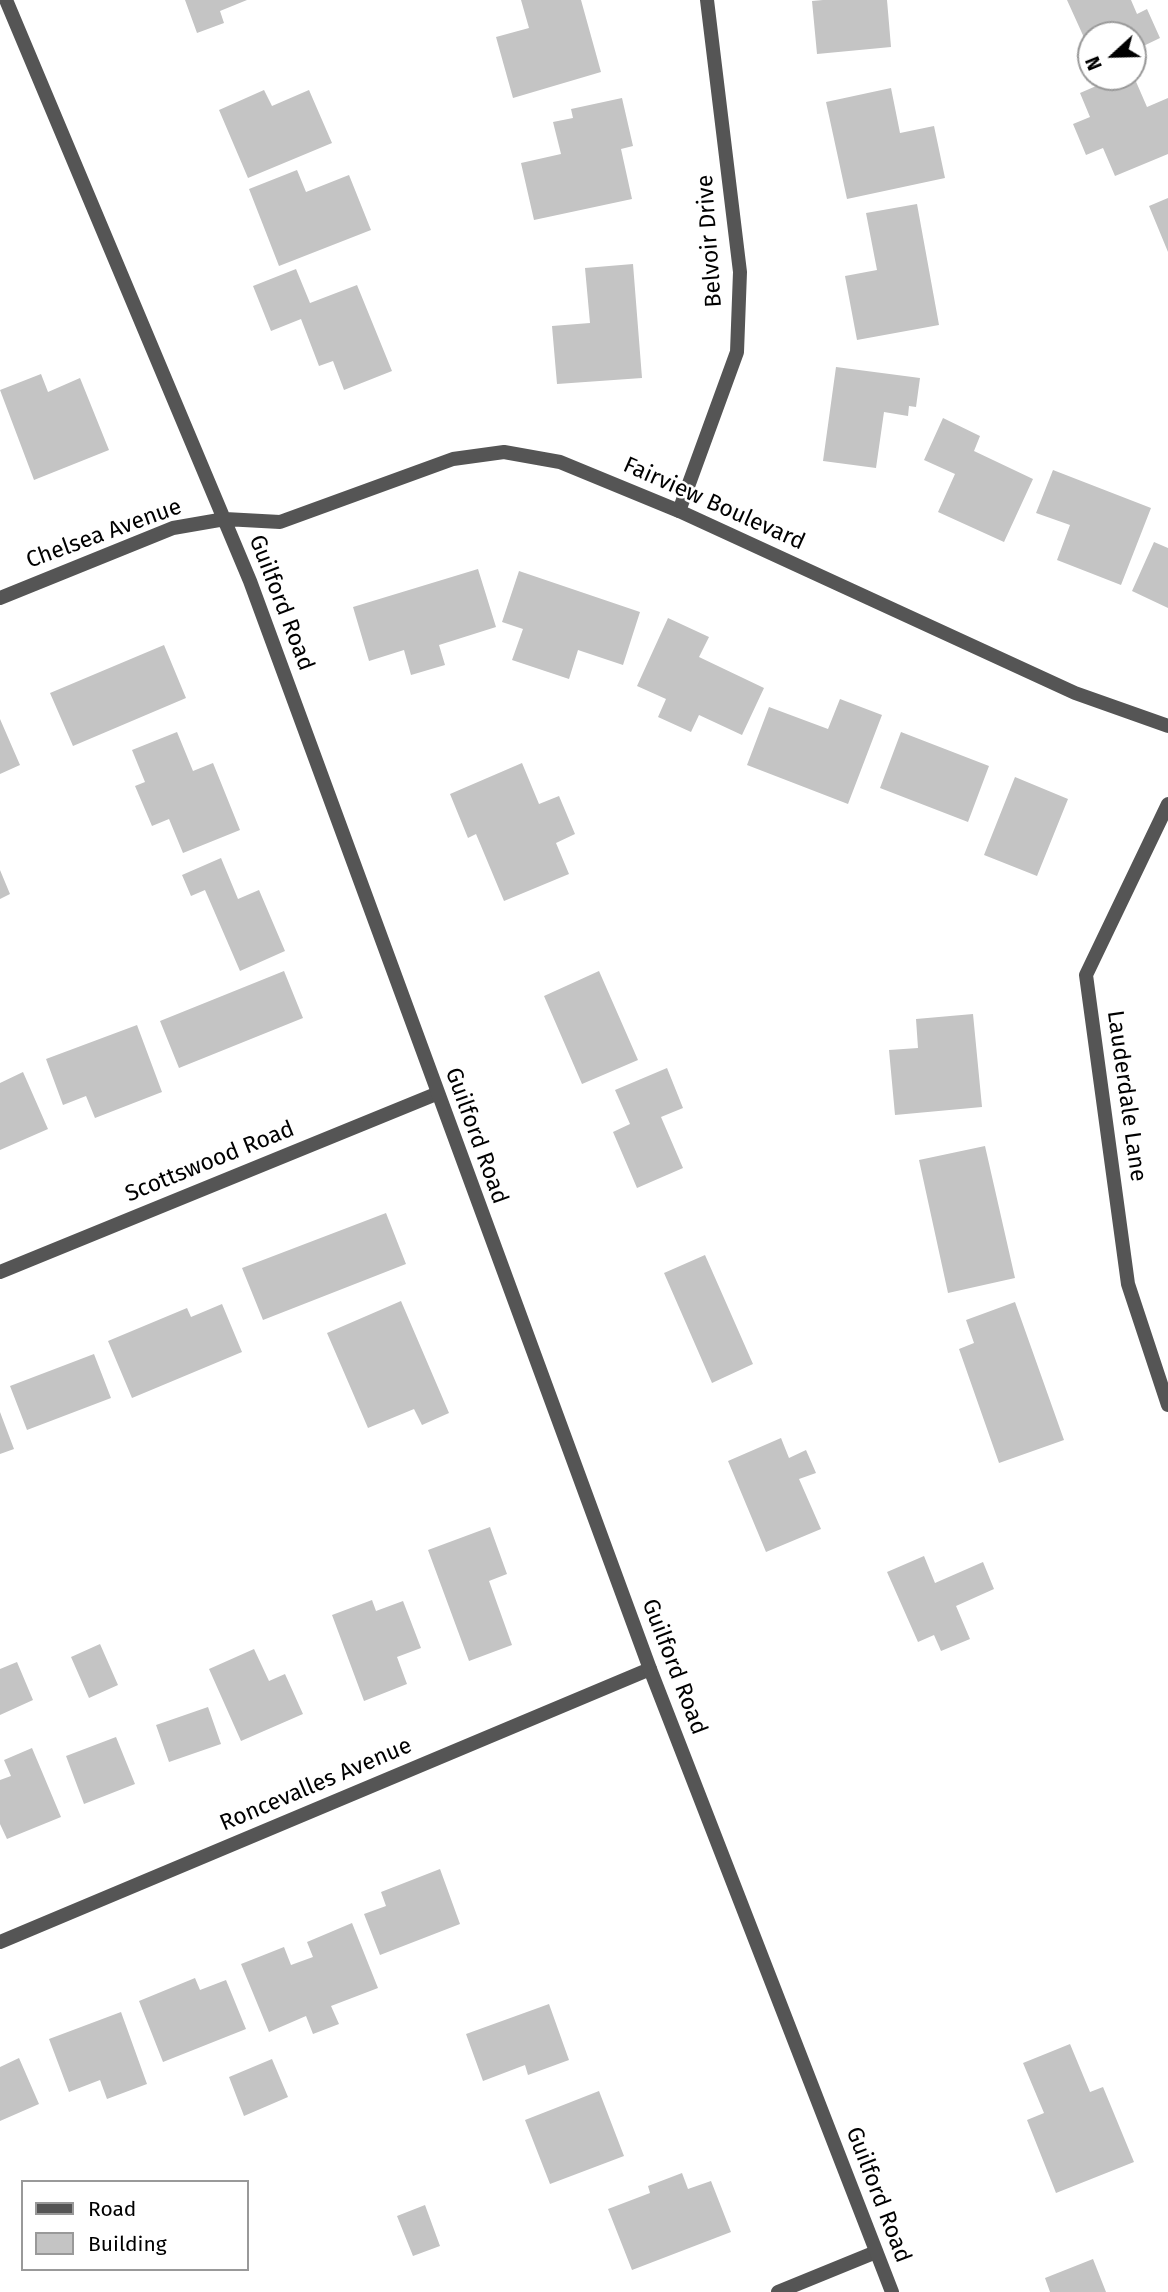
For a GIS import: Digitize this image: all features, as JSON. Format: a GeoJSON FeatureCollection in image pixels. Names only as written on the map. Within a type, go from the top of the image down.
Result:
{"type":"FeatureCollection","features":[{"type":"Feature","properties":{"kind":"street","name":"Guilford Road"},"geometry":{"type":"LineString","coordinates":[[6,0],[225,519],[650,1669],[892,2292]]}},
{"type":"Feature","properties":{"kind":"street","name":"Belvoir Drive"},"geometry":{"type":"LineString","coordinates":[[679,511],[737,352],[740,272],[707,0]]}},
{"type":"Feature","properties":{"kind":"street","name":"Fairview Boulevard"},"geometry":{"type":"LineString","coordinates":[[225,519],[280,522],[453,459],[504,452],[560,462],[679,511],[1075,693],[1168,726]]}},
{"type":"Feature","properties":{"kind":"street","name":"Chelsea Avenue"},"geometry":{"type":"LineString","coordinates":[[0,598],[173,528],[225,519]]}},
{"type":"Feature","properties":{"kind":"street","name":"Lauderdale Lane"},"geometry":{"type":"LineString","coordinates":[[1168,804],[1086,975],[1128,1284],[1168,1405]]}},
{"type":"Feature","properties":{"kind":"street","name":"Scottswood Road"},"geometry":{"type":"LineString","coordinates":[[0,1272],[436,1094]]}},
{"type":"Feature","properties":{"kind":"street","name":"Roncevalles Avenue"},"geometry":{"type":"LineString","coordinates":[[0,1942],[650,1669]]}},
{"type":"Feature","properties":{"kind":"street"},"geometry":{"type":"LineString","coordinates":[[778,2292],[876,2252]]}},
{"type":"Feature","properties":{"kind":"building"},"geometry":{"type":"Polygon","coordinates":[[[185,0],[247,0],[220,11],[224,23],[197,33],[185,0]]]}},
{"type":"Feature","properties":{"kind":"building"},"geometry":{"type":"Polygon","coordinates":[[[521,0],[581,0],[601,72],[513,98],[496,37],[529,28],[521,0]]]}},
{"type":"Feature","properties":{"kind":"building"},"geometry":{"type":"Polygon","coordinates":[[[887,0],[891,47],[817,54],[812,1],[887,0]]]}},
{"type":"Feature","properties":{"kind":"building"},"geometry":{"type":"Polygon","coordinates":[[[1067,0],[1131,0],[1137,14],[1147,9],[1160,38],[1147,44],[1147,21],[1077,22],[1067,0]]]}},
{"type":"Feature","properties":{"kind":"building"},"geometry":{"type":"Polygon","coordinates":[[[891,88],[900,133],[934,126],[945,178],[847,199],[826,102],[891,88]]]}},
{"type":"Feature","properties":{"kind":"building"},"geometry":{"type":"Polygon","coordinates":[[[264,90],[272,106],[309,90],[332,143],[248,178],[219,110],[264,90]]]}},
{"type":"Feature","properties":{"kind":"building"},"geometry":{"type":"Polygon","coordinates":[[[1140,91],[1147,107],[1168,98],[1168,154],[1115,176],[1103,148],[1086,155],[1073,124],[1090,117],[1080,93],[1140,91]]]}},
{"type":"Feature","properties":{"kind":"building"},"geometry":{"type":"Polygon","coordinates":[[[622,98],[633,146],[621,149],[632,199],[534,220],[521,163],[561,154],[553,122],[573,118],[571,109],[622,98]]]}},
{"type":"Feature","properties":{"kind":"building"},"geometry":{"type":"Polygon","coordinates":[[[297,170],[306,192],[349,175],[371,230],[279,266],[249,189],[297,170]]]}},
{"type":"Feature","properties":{"kind":"building"},"geometry":{"type":"Polygon","coordinates":[[[1168,198],[1168,252],[1149,206],[1168,198]]]}},
{"type":"Feature","properties":{"kind":"building"},"geometry":{"type":"Polygon","coordinates":[[[917,204],[939,325],[857,340],[845,276],[877,270],[866,213],[917,204]]]}},
{"type":"Feature","properties":{"kind":"building"},"geometry":{"type":"Polygon","coordinates":[[[633,264],[642,378],[557,384],[552,326],[590,323],[585,268],[633,264]]]}},
{"type":"Feature","properties":{"kind":"building"},"geometry":{"type":"Polygon","coordinates":[[[296,269],[310,303],[357,285],[392,371],[344,390],[333,361],[319,366],[301,319],[271,331],[253,286],[296,269]]]}},
{"type":"Feature","properties":{"kind":"building"},"geometry":{"type":"Polygon","coordinates":[[[836,367],[920,378],[916,407],[909,406],[908,416],[884,412],[876,468],[823,461],[836,367]]]}},
{"type":"Feature","properties":{"kind":"building"},"geometry":{"type":"Polygon","coordinates":[[[41,374],[48,392],[80,378],[109,450],[34,480],[0,390],[41,374]]]}},
{"type":"Feature","properties":{"kind":"building"},"geometry":{"type":"Polygon","coordinates":[[[943,418],[980,436],[974,451],[1033,479],[1004,542],[938,512],[955,474],[924,460],[943,418]]]}},
{"type":"Feature","properties":{"kind":"building"},"geometry":{"type":"Polygon","coordinates":[[[1053,470],[1151,508],[1121,585],[1057,560],[1070,525],[1036,513],[1053,470]]]}},
{"type":"Feature","properties":{"kind":"building"},"geometry":{"type":"Polygon","coordinates":[[[1154,542],[1168,548],[1168,608],[1132,591],[1154,542]]]}},
{"type":"Feature","properties":{"kind":"building"},"geometry":{"type":"Polygon","coordinates":[[[478,569],[496,627],[439,645],[445,665],[411,675],[404,650],[369,661],[353,607],[478,569]]]}},
{"type":"Feature","properties":{"kind":"building"},"geometry":{"type":"Polygon","coordinates":[[[519,571],[640,612],[623,665],[578,650],[569,679],[512,660],[523,629],[502,622],[519,571]]]}},
{"type":"Feature","properties":{"kind":"building"},"geometry":{"type":"Polygon","coordinates":[[[668,618],[709,637],[699,657],[764,688],[742,735],[699,715],[691,732],[658,717],[666,699],[637,686],[668,618]]]}},
{"type":"Feature","properties":{"kind":"building"},"geometry":{"type":"Polygon","coordinates":[[[164,645],[186,698],[73,746],[50,693],[164,645]]]}},
{"type":"Feature","properties":{"kind":"building"},"geometry":{"type":"Polygon","coordinates":[[[840,699],[882,715],[848,804],[747,765],[769,707],[828,729],[840,699]]]}},
{"type":"Feature","properties":{"kind":"building"},"geometry":{"type":"Polygon","coordinates":[[[0,719],[20,765],[0,774],[0,719]]]}},
{"type":"Feature","properties":{"kind":"building"},"geometry":{"type":"Polygon","coordinates":[[[177,732],[193,771],[213,763],[240,830],[183,853],[169,819],[152,826],[135,786],[145,782],[132,750],[177,732]]]}},
{"type":"Feature","properties":{"kind":"building"},"geometry":{"type":"Polygon","coordinates":[[[901,732],[989,766],[968,822],[880,788],[901,732]]]}},
{"type":"Feature","properties":{"kind":"building"},"geometry":{"type":"Polygon","coordinates":[[[522,763],[539,804],[559,796],[575,834],[556,843],[569,874],[504,901],[476,834],[468,838],[450,794],[522,763]]]}},
{"type":"Feature","properties":{"kind":"building"},"geometry":{"type":"Polygon","coordinates":[[[1015,777],[1068,799],[1037,876],[984,855],[1015,777]]]}},
{"type":"Feature","properties":{"kind":"building"},"geometry":{"type":"Polygon","coordinates":[[[221,858],[238,899],[259,890],[285,951],[240,971],[205,890],[191,896],[182,875],[221,858]]]}},
{"type":"Feature","properties":{"kind":"building"},"geometry":{"type":"Polygon","coordinates":[[[0,870],[10,894],[0,899],[0,870]]]}},
{"type":"Feature","properties":{"kind":"building"},"geometry":{"type":"Polygon","coordinates":[[[284,971],[303,1018],[179,1068],[160,1021],[284,971]]]}},
{"type":"Feature","properties":{"kind":"building"},"geometry":{"type":"Polygon","coordinates":[[[599,971],[638,1060],[582,1084],[544,996],[599,971]]]}},
{"type":"Feature","properties":{"kind":"building"},"geometry":{"type":"Polygon","coordinates":[[[973,1014],[982,1107],[895,1115],[889,1050],[918,1048],[916,1019],[973,1014]]]}},
{"type":"Feature","properties":{"kind":"building"},"geometry":{"type":"Polygon","coordinates":[[[137,1025],[162,1092],[95,1118],[86,1096],[63,1105],[46,1059],[137,1025]]]}},
{"type":"Feature","properties":{"kind":"building"},"geometry":{"type":"Polygon","coordinates":[[[667,1068],[683,1108],[661,1117],[683,1168],[637,1188],[613,1132],[630,1124],[615,1090],[667,1068]]]}},
{"type":"Feature","properties":{"kind":"building"},"geometry":{"type":"Polygon","coordinates":[[[23,1072],[48,1129],[0,1150],[0,1083],[23,1072]]]}},
{"type":"Feature","properties":{"kind":"building"},"geometry":{"type":"Polygon","coordinates":[[[985,1146],[1015,1278],[948,1293],[919,1160],[985,1146]]]}},
{"type":"Feature","properties":{"kind":"building"},"geometry":{"type":"Polygon","coordinates":[[[386,1213],[406,1264],[263,1320],[242,1268],[386,1213]]]}},
{"type":"Feature","properties":{"kind":"building"},"geometry":{"type":"Polygon","coordinates":[[[705,1255],[753,1364],[712,1383],[664,1273],[705,1255]]]}},
{"type":"Feature","properties":{"kind":"building"},"geometry":{"type":"Polygon","coordinates":[[[401,1301],[449,1413],[422,1425],[414,1409],[368,1428],[327,1333],[401,1301]]]}},
{"type":"Feature","properties":{"kind":"building"},"geometry":{"type":"Polygon","coordinates":[[[1015,1302],[1064,1440],[999,1463],[959,1349],[974,1343],[966,1320],[1015,1302]]]}},
{"type":"Feature","properties":{"kind":"building"},"geometry":{"type":"Polygon","coordinates":[[[222,1304],[242,1352],[132,1398],[108,1341],[187,1308],[191,1317],[222,1304]]]}},
{"type":"Feature","properties":{"kind":"building"},"geometry":{"type":"Polygon","coordinates":[[[94,1354],[111,1398],[27,1430],[10,1386],[94,1354]]]}},
{"type":"Feature","properties":{"kind":"building"},"geometry":{"type":"Polygon","coordinates":[[[0,1412],[14,1449],[0,1454],[0,1412]]]}},
{"type":"Feature","properties":{"kind":"building"},"geometry":{"type":"Polygon","coordinates":[[[781,1438],[789,1458],[806,1450],[816,1473],[799,1479],[821,1529],[766,1552],[728,1461],[781,1438]]]}},
{"type":"Feature","properties":{"kind":"building"},"geometry":{"type":"Polygon","coordinates":[[[490,1527],[507,1574],[489,1581],[512,1645],[469,1661],[428,1550],[490,1527]]]}},
{"type":"Feature","properties":{"kind":"building"},"geometry":{"type":"Polygon","coordinates":[[[924,1556],[935,1583],[983,1562],[994,1589],[956,1606],[970,1639],[941,1651],[934,1635],[918,1642],[887,1572],[924,1556]]]}},
{"type":"Feature","properties":{"kind":"building"},"geometry":{"type":"Polygon","coordinates":[[[372,1600],[376,1611],[403,1601],[421,1648],[397,1657],[407,1684],[364,1701],[332,1615],[372,1600]]]}},
{"type":"Feature","properties":{"kind":"building"},"geometry":{"type":"Polygon","coordinates":[[[100,1644],[118,1685],[89,1698],[71,1657],[100,1644]]]}},
{"type":"Feature","properties":{"kind":"building"},"geometry":{"type":"Polygon","coordinates":[[[254,1649],[269,1681],[285,1674],[303,1714],[241,1741],[209,1669],[254,1649]]]}},
{"type":"Feature","properties":{"kind":"building"},"geometry":{"type":"Polygon","coordinates":[[[17,1662],[33,1700],[0,1715],[0,1669],[17,1662]]]}},
{"type":"Feature","properties":{"kind":"building"},"geometry":{"type":"Polygon","coordinates":[[[208,1707],[221,1744],[169,1762],[156,1725],[208,1707]]]}},
{"type":"Feature","properties":{"kind":"building"},"geometry":{"type":"Polygon","coordinates":[[[116,1737],[135,1784],[84,1804],[66,1756],[116,1737]]]}},
{"type":"Feature","properties":{"kind":"building"},"geometry":{"type":"Polygon","coordinates":[[[32,1748],[61,1817],[7,1839],[0,1824],[0,1780],[11,1776],[4,1760],[32,1748]]]}},
{"type":"Feature","properties":{"kind":"building"},"geometry":{"type":"Polygon","coordinates":[[[440,1869],[460,1924],[380,1955],[364,1914],[386,1906],[381,1892],[440,1869]]]}},
{"type":"Feature","properties":{"kind":"building"},"geometry":{"type":"Polygon","coordinates":[[[352,1923],[378,1988],[331,2006],[339,2024],[313,2034],[306,2016],[269,2032],[241,1964],[284,1947],[291,1965],[313,1957],[307,1942],[352,1923]]]}},
{"type":"Feature","properties":{"kind":"building"},"geometry":{"type":"Polygon","coordinates":[[[195,1978],[200,1990],[226,1980],[246,2029],[163,2062],[139,2001],[195,1978]]]}},
{"type":"Feature","properties":{"kind":"building"},"geometry":{"type":"Polygon","coordinates":[[[549,2004],[569,2060],[528,2075],[525,2065],[483,2081],[466,2034],[549,2004]]]}},
{"type":"Feature","properties":{"kind":"building"},"geometry":{"type":"Polygon","coordinates":[[[121,2012],[147,2084],[107,2099],[100,2080],[69,2092],[49,2039],[121,2012]]]}},
{"type":"Feature","properties":{"kind":"building"},"geometry":{"type":"Polygon","coordinates":[[[1070,2044],[1090,2092],[1103,2087],[1134,2162],[1056,2193],[1027,2120],[1044,2113],[1023,2063],[1070,2044]]]}},
{"type":"Feature","properties":{"kind":"building"},"geometry":{"type":"Polygon","coordinates":[[[19,2058],[39,2104],[0,2121],[0,2067],[19,2058]]]}},
{"type":"Feature","properties":{"kind":"building"},"geometry":{"type":"Polygon","coordinates":[[[272,2059],[288,2097],[244,2116],[229,2077],[272,2059]]]}},
{"type":"Feature","properties":{"kind":"building"},"geometry":{"type":"Polygon","coordinates":[[[599,2091],[624,2156],[550,2184],[525,2120],[599,2091]]]}},
{"type":"Feature","properties":{"kind":"building"},"geometry":{"type":"Polygon","coordinates":[[[682,2173],[688,2189],[711,2181],[731,2232],[632,2270],[608,2209],[650,2193],[648,2186],[682,2173]]]}},
{"type":"Feature","properties":{"kind":"building"},"geometry":{"type":"Polygon","coordinates":[[[425,2205],[440,2246],[413,2256],[397,2216],[425,2205]]]}},
{"type":"Feature","properties":{"kind":"building"},"geometry":{"type":"Polygon","coordinates":[[[1093,2259],[1106,2292],[1050,2292],[1045,2278],[1093,2259]]]}}]}
